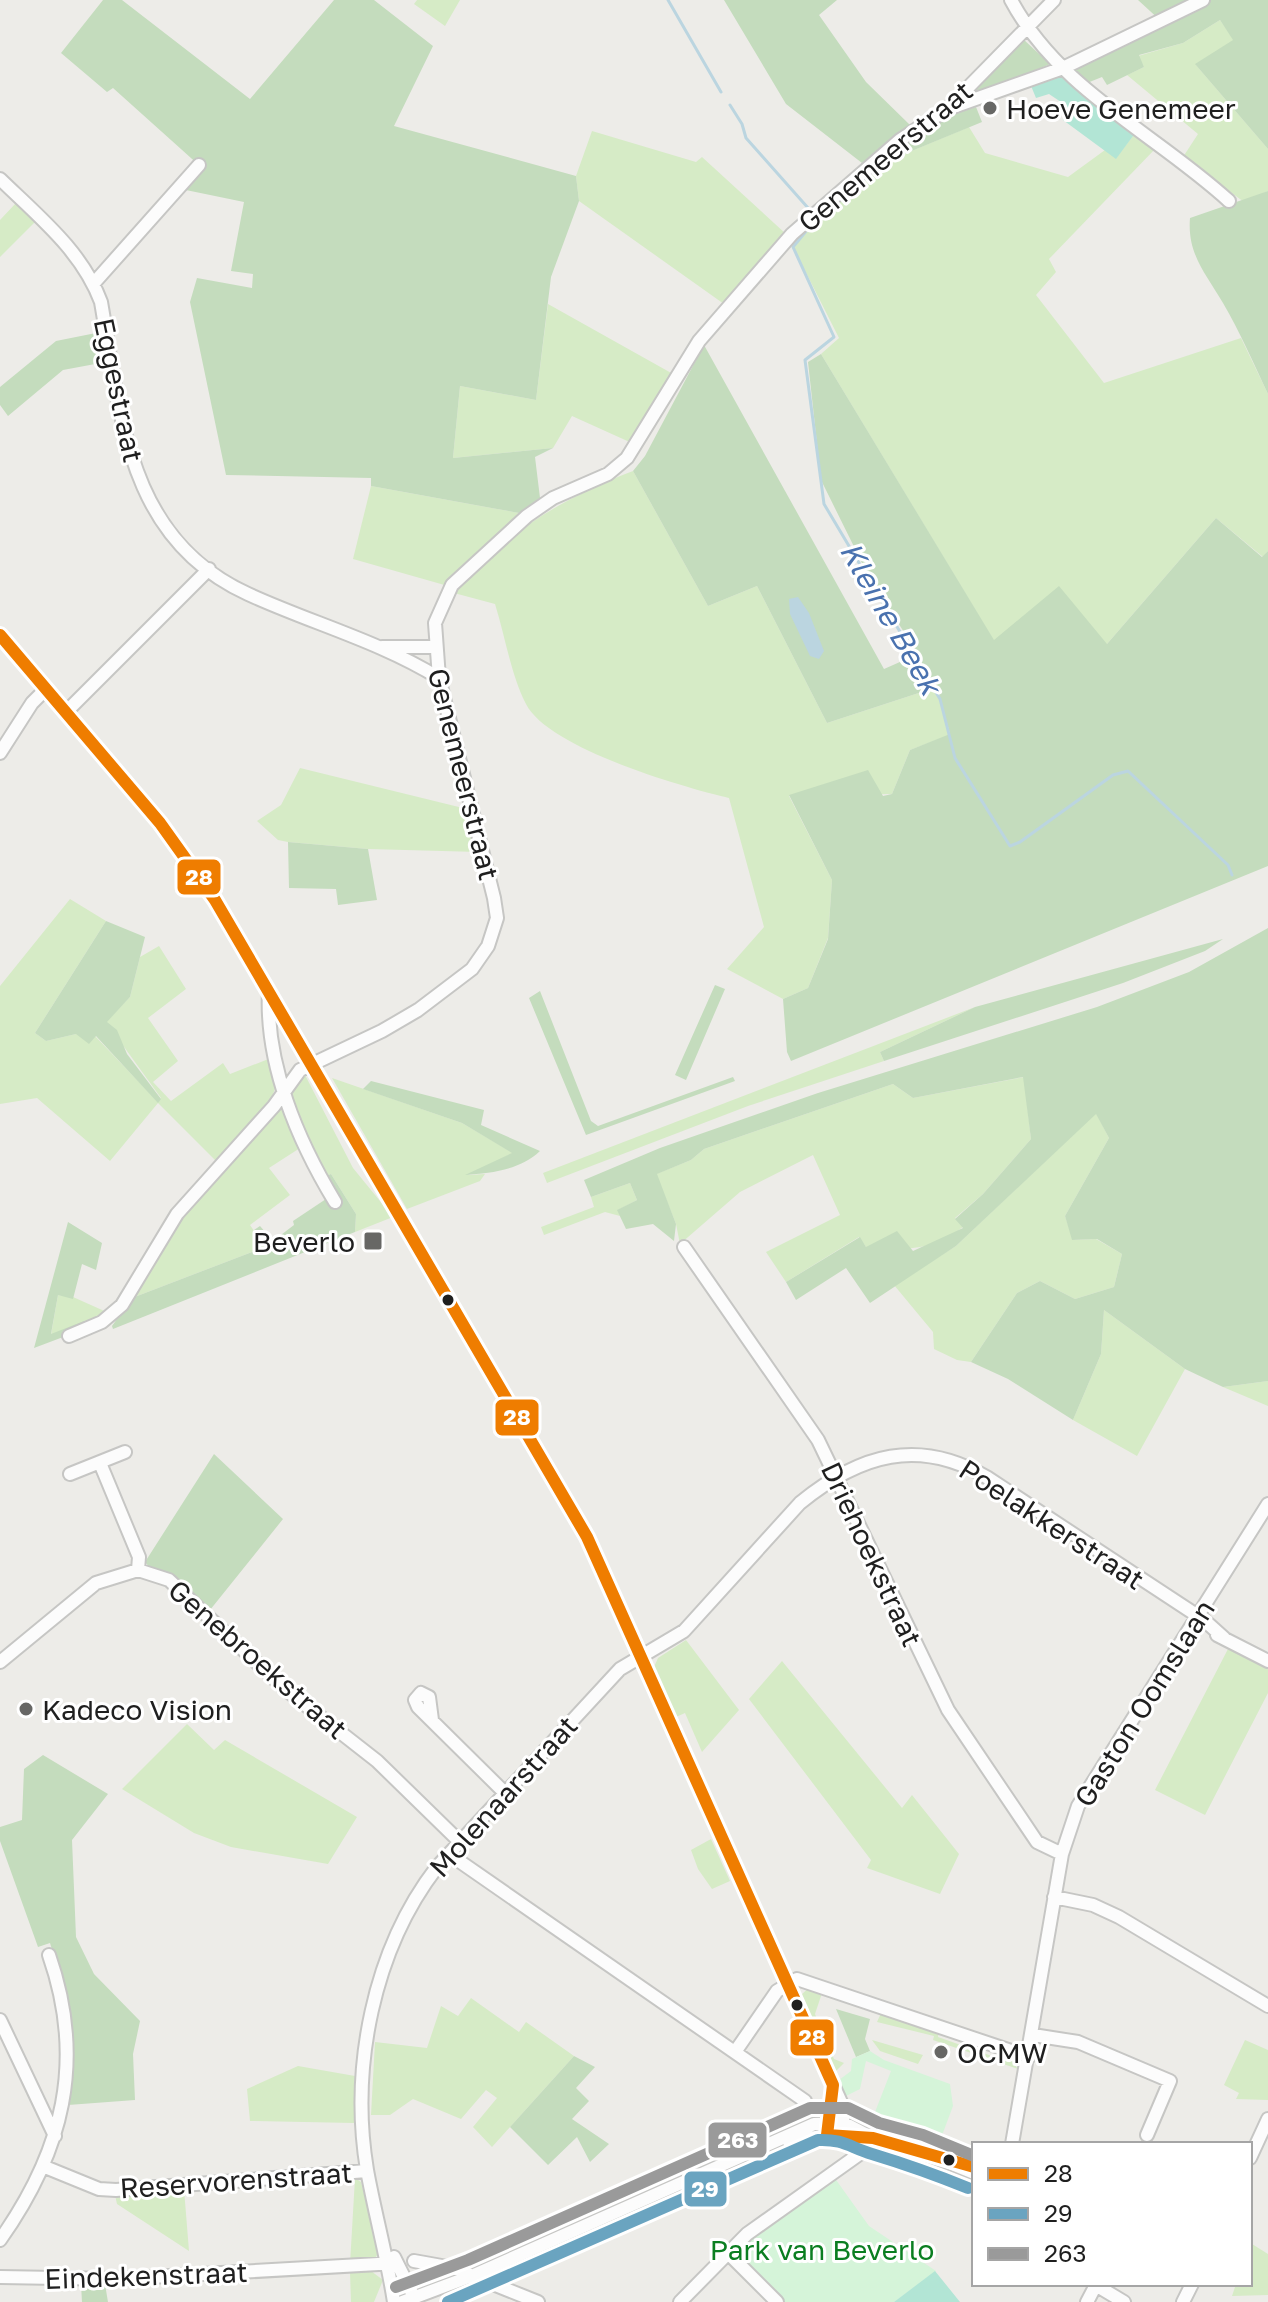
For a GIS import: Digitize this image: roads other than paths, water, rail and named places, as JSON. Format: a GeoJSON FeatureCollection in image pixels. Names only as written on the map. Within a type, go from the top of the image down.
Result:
{"type":"FeatureCollection","features":[{"type":"Feature","properties":{"kind":"street"},"geometry":{"type":"LineString","coordinates":[[1011,0],[1027,30],[1063,68],[1229,201]]}},
{"type":"Feature","properties":{"kind":"street","name":"Genemeerstraat"},"geometry":{"type":"LineString","coordinates":[[69,1336],[102,1322],[122,1305],[177,1214],[274,1106],[284,1088],[311,1063],[382,1031],[418,1010],[472,969],[493,936],[497,918],[488,868],[439,678],[435,647],[439,609],[452,585],[527,516],[553,498],[608,474],[627,458],[699,341],[792,234],[900,140],[946,110],[1054,0]]}},
{"type":"Feature","properties":{"kind":"street"},"geometry":{"type":"LineString","coordinates":[[946,110],[1063,68],[1203,0]]}},
{"type":"Feature","properties":{"kind":"street"},"geometry":{"type":"LineString","coordinates":[[94,283],[199,165]]}},
{"type":"Feature","properties":{"kind":"street","name":"Eggestraat"},"geometry":{"type":"LineString","coordinates":[[0,179],[67,245],[94,283],[101,302],[127,446],[139,482],[172,534],[209,569],[245,593],[379,647],[439,678]]}},
{"type":"Feature","properties":{"kind":"street"},"geometry":{"type":"LineString","coordinates":[[66,712],[209,569]]}},
{"type":"Feature","properties":{"kind":"street"},"geometry":{"type":"LineString","coordinates":[[0,635],[188,859],[269,991],[572,1508],[844,2109],[843,2130]]}},
{"type":"Feature","properties":{"kind":"street","name":"Eggestraat"},"geometry":{"type":"LineString","coordinates":[[379,647],[435,647]]}},
{"type":"Feature","properties":{"kind":"street"},"geometry":{"type":"LineString","coordinates":[[0,753],[32,703],[46,689]]}},
{"type":"Feature","properties":{"kind":"street"},"geometry":{"type":"LineString","coordinates":[[269,991],[268,1013],[284,1088],[302,1143],[335,1202]]}},
{"type":"Feature","properties":{"kind":"street","name":"Driehoekstraat"},"geometry":{"type":"LineString","coordinates":[[684,1247],[806,1421],[839,1477],[948,1710],[1037,1842],[1062,1854]]}},
{"type":"Feature","properties":{"kind":"street"},"geometry":{"type":"LineString","coordinates":[[70,1474],[125,1452]]}},
{"type":"Feature","properties":{"kind":"street","name":"Poelakkerstraat"},"geometry":{"type":"LineString","coordinates":[[641,1656],[684,1631],[800,1503],[839,1477],[877,1460],[903,1454],[932,1454],[957,1461],[988,1478],[1224,1638],[1268,1661]]}},
{"type":"Feature","properties":{"kind":"street"},"geometry":{"type":"LineString","coordinates":[[100,1463],[139,1557],[138,1570]]}},
{"type":"Feature","properties":{"kind":"street","name":"Gaston Oomslaan"},"geometry":{"type":"LineString","coordinates":[[1012,2142],[1062,1854],[1078,1806],[1091,1780],[1268,1504]]}},
{"type":"Feature","properties":{"kind":"street","name":"Genebroekstraat"},"geometry":{"type":"LineString","coordinates":[[0,1662],[96,1583],[138,1570],[169,1580],[191,1597],[275,1680],[377,1761],[460,1842]]}},
{"type":"Feature","properties":{"kind":"street","name":"Molenaarstraat"},"geometry":{"type":"LineString","coordinates":[[408,2300],[392,2264],[367,2171],[362,2107],[364,2053],[379,1983],[426,1881],[620,1669],[641,1656]]}},
{"type":"Feature","properties":{"kind":"street"},"geometry":{"type":"LineString","coordinates":[[432,1720],[505,1793]]}},
{"type":"Feature","properties":{"kind":"street"},"geometry":{"type":"LineString","coordinates":[[449,1854],[805,2101]]}},
{"type":"Feature","properties":{"kind":"street"},"geometry":{"type":"LineString","coordinates":[[1054,1897],[1093,1905],[1119,1917],[1268,2006]]}},
{"type":"Feature","properties":{"kind":"street"},"geometry":{"type":"LineString","coordinates":[[0,2240],[27,2202],[45,2167],[66,2095],[68,2056],[64,2006],[49,1955]]}},
{"type":"Feature","properties":{"kind":"street"},"geometry":{"type":"LineString","coordinates":[[735,2052],[777,1991],[787,1984],[806,1979],[1029,2057]]}},
{"type":"Feature","properties":{"kind":"street"},"geometry":{"type":"LineString","coordinates":[[0,2020],[55,2136]]}},
{"type":"Feature","properties":{"kind":"street"},"geometry":{"type":"LineString","coordinates":[[1033,2035],[1083,2044],[1170,2081],[1147,2135]]}},
{"type":"Feature","properties":{"kind":"street"},"geometry":{"type":"LineString","coordinates":[[1083,2044],[1085,2058]]}},
{"type":"Feature","properties":{"kind":"street"},"geometry":{"type":"LineString","coordinates":[[827,2128],[833,2085]]}},
{"type":"Feature","properties":{"kind":"street"},"geometry":{"type":"LineString","coordinates":[[1252,2154],[1268,2119]]}},
{"type":"Feature","properties":{"kind":"street"},"geometry":{"type":"LineString","coordinates":[[408,2300],[474,2275],[773,2145],[814,2124],[873,2138],[971,2169]]}},
{"type":"Feature","properties":{"kind":"street"},"geometry":{"type":"LineString","coordinates":[[680,2302],[769,2216],[858,2155],[873,2138]]}},
{"type":"Feature","properties":{"kind":"street","name":"Reservorenstraat"},"geometry":{"type":"LineString","coordinates":[[45,2167],[99,2189],[116,2190],[367,2171]]}},
{"type":"Feature","properties":{"kind":"street"},"geometry":{"type":"LineString","coordinates":[[728,2253],[777,2302]]}},
{"type":"Feature","properties":{"kind":"street"},"geometry":{"type":"LineString","coordinates":[[414,2261],[474,2275],[538,2302]]}},
{"type":"Feature","properties":{"kind":"street","name":"Molenaarstraat"},"geometry":{"type":"LineString","coordinates":[[392,2264],[394,2302]]}},
{"type":"Feature","properties":{"kind":"street","name":"Eindekenstraat"},"geometry":{"type":"LineString","coordinates":[[0,2277],[116,2279],[392,2264]]}},
{"type":"Feature","properties":{"kind":"street"},"geometry":{"type":"LineString","coordinates":[[1098,2286],[1124,2302]]}},
{"type":"Feature","properties":{"kind":"water"},"geometry":{"type":"Polygon","coordinates":[[[798,597],[809,613],[824,651],[819,659],[810,656],[790,614],[789,599],[798,597]]]}},
{"type":"Feature","properties":{"kind":"waterway","name":"Kleine Beek"},"geometry":{"type":"LineString","coordinates":[[668,0],[721,92]]}},
{"type":"Feature","properties":{"kind":"waterway","name":"Kleine Beek"},"geometry":{"type":"LineString","coordinates":[[730,105],[742,124],[746,138],[809,209]]}},
{"type":"Feature","properties":{"kind":"waterway","name":"Kleine Beek"},"geometry":{"type":"LineString","coordinates":[[812,224],[793,247],[834,337],[805,360],[824,504],[940,699],[955,758],[1010,846],[1113,775],[1128,771],[1228,865],[1232,875]]}},
{"type":"Feature","properties":{"kind":"place","name":"Hoeve Genemeer"},"geometry":{"type":"Point","coordinates":[990,108]}},
{"type":"Feature","properties":{"kind":"place","name":"Beverlo"},"geometry":{"type":"Point","coordinates":[373,1241]}},
{"type":"Feature","properties":{"kind":"place","name":"Kadeco Vision"},"geometry":{"type":"Point","coordinates":[26,1709]}},
{"type":"Feature","properties":{"kind":"place","name":"OCMW"},"geometry":{"type":"Point","coordinates":[941,2052]}},
{"type":"Feature","properties":{"kind":"park label","name":"Park van Beverlo"},"geometry":{"type":"Point","coordinates":[822,2249]}}]}
